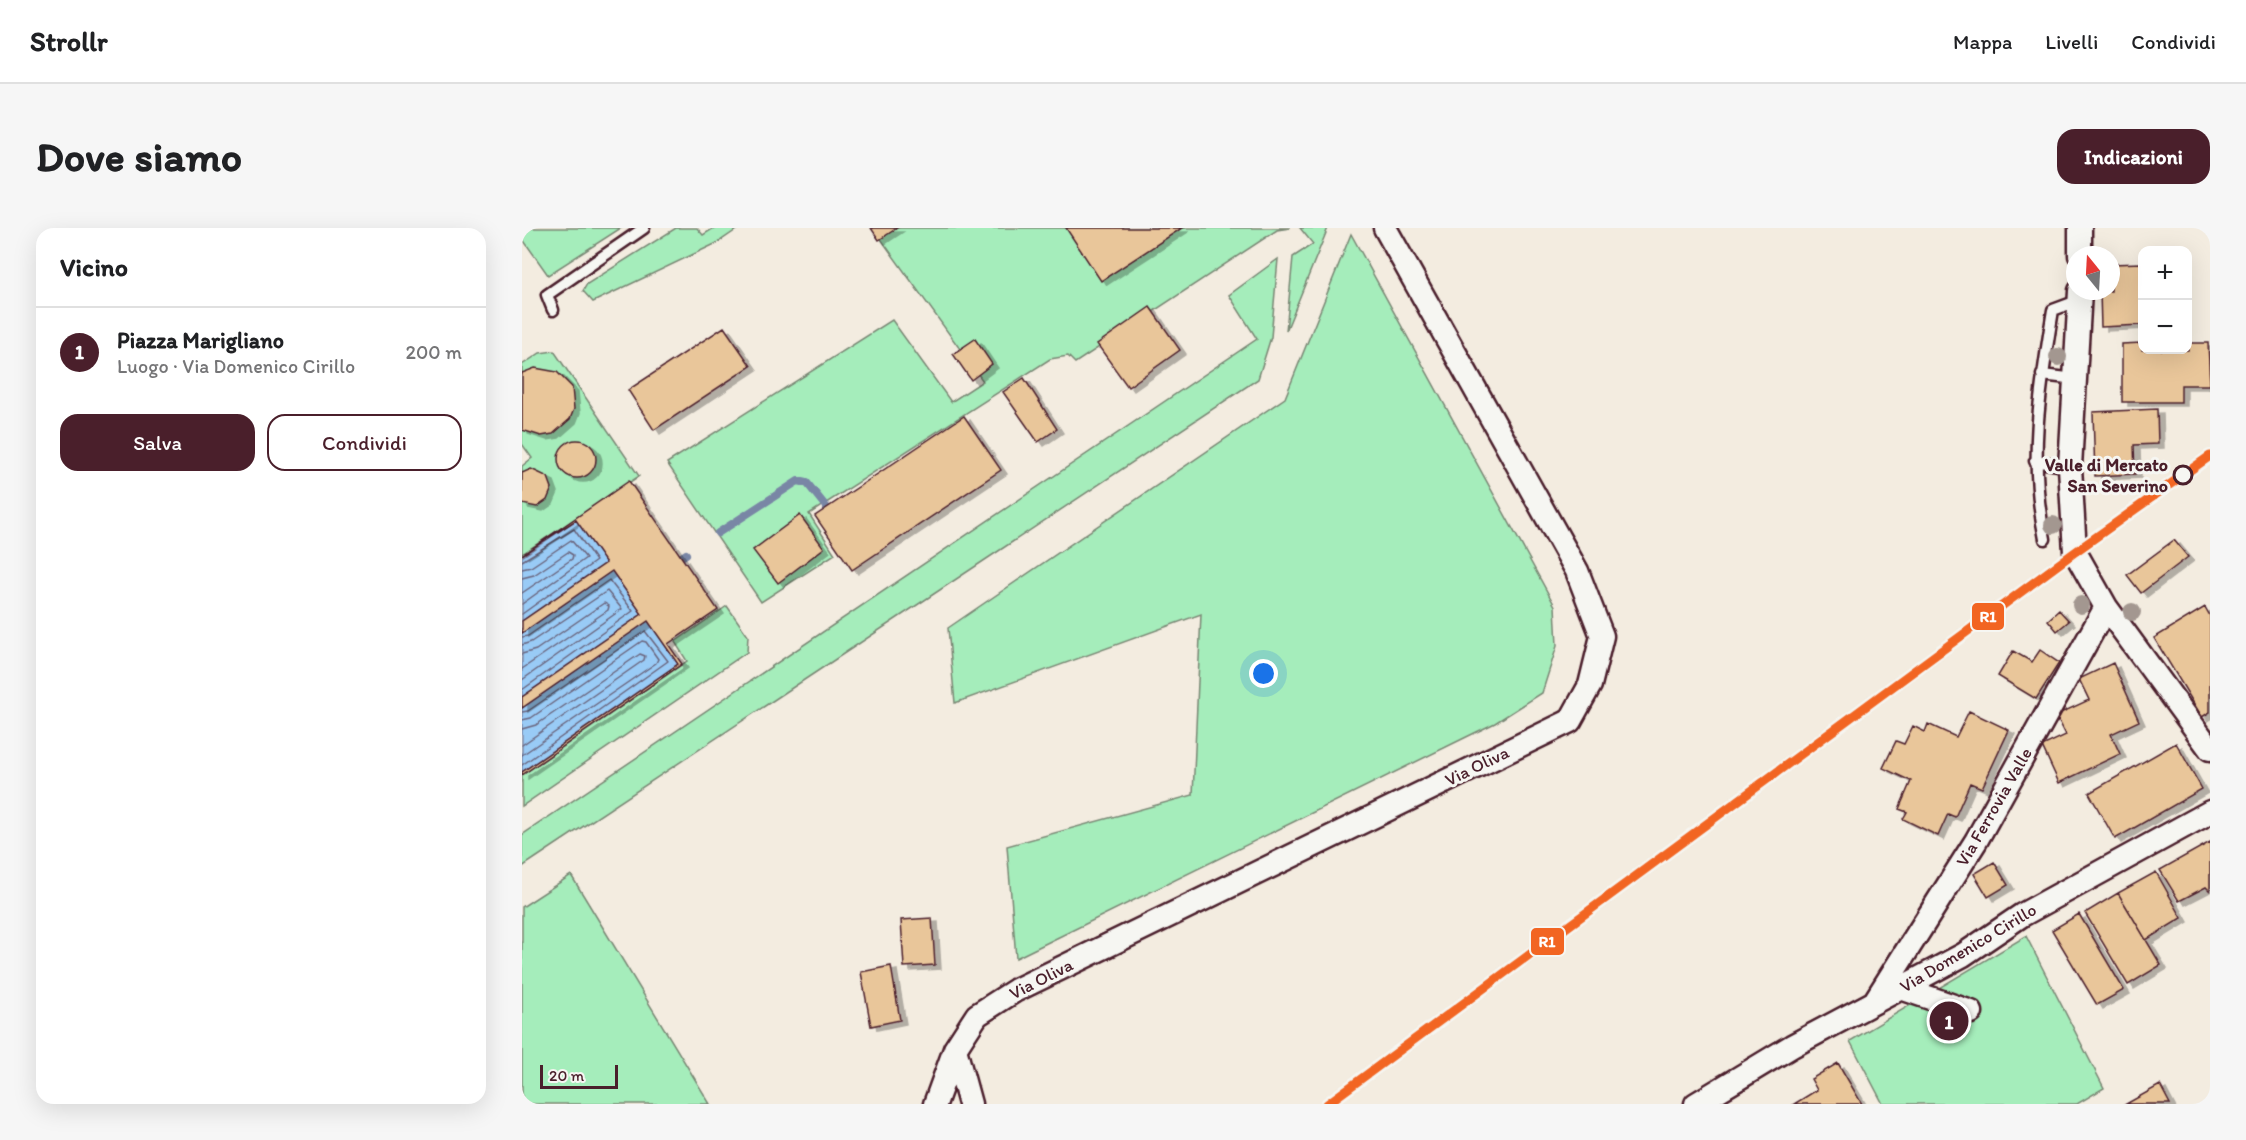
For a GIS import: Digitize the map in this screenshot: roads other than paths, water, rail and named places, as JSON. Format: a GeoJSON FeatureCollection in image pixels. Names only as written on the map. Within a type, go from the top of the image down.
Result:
{"type":"FeatureCollection","features":[{"type":"Feature","properties":{"kind":"street","name":"Via Oliva"},"geometry":{"type":"LineString","coordinates":[[934,1104],[955,1049],[977,1015],[1016,990],[1570,721],[1590,685],[1602,636],[1577,571],[1385,228]]}},
{"type":"Feature","properties":{"kind":"street"},"geometry":{"type":"LineString","coordinates":[[2080,228],[2080,246]]}},
{"type":"Feature","properties":{"kind":"street"},"geometry":{"type":"LineString","coordinates":[[2080,300],[2070,467],[2075,552],[2106,607],[2210,749]]}},
{"type":"Feature","properties":{"kind":"street","name":"Via Ferrovia Valle"},"geometry":{"type":"LineString","coordinates":[[1875,1002],[1976,841],[2106,607]]}},
{"type":"Feature","properties":{"kind":"street","name":"Via Domenico Cirillo"},"geometry":{"type":"LineString","coordinates":[[1696,1104],[1792,1046],[1963,955],[2022,915],[2210,812]]}},
{"type":"Feature","properties":{"kind":"street"},"geometry":{"type":"LineString","coordinates":[[1901,988],[1971,1012]]}},
{"type":"Feature","properties":{"kind":"street"},"geometry":{"type":"LineString","coordinates":[[955,1049],[970,1104]]}},
{"type":"Feature","properties":{"kind":"lane"},"geometry":{"type":"LineString","coordinates":[[554,310],[546,296],[644,228]]}},
{"type":"Feature","properties":{"kind":"lane"},"geometry":{"type":"LineString","coordinates":[[2045,539],[2039,508],[2035,461],[2042,375],[2053,310],[2072,300]]}},
{"type":"Feature","properties":{"kind":"lane"},"geometry":{"type":"LineString","coordinates":[[2042,375],[2076,379]]}},
{"type":"Feature","properties":{"kind":"lane"},"geometry":{"type":"LineString","coordinates":[[2035,461],[2070,467]]}},
{"type":"Feature","properties":{"kind":"water"},"geometry":{"type":"Polygon","coordinates":[[[576,520],[606,563],[522,621],[522,557],[576,520]]]}},
{"type":"Feature","properties":{"kind":"water"},"geometry":{"type":"Polygon","coordinates":[[[612,571],[642,614],[522,697],[522,633],[612,571]]]}},
{"type":"Feature","properties":{"kind":"water"},"geometry":{"type":"Polygon","coordinates":[[[648,621],[678,664],[522,772],[522,708],[648,621]]]}},
{"type":"Feature","properties":{"kind":"waterway"},"geometry":{"type":"LineString","coordinates":[[718,533],[798,481],[807,483],[827,508]]}},
{"type":"Feature","properties":{"kind":"waterway"},"geometry":{"type":"LineString","coordinates":[[674,562],[686,554]]}},
{"type":"Feature","properties":{"kind":"place","name":"Valle di Mercato San Severino"},"geometry":{"type":"Point","coordinates":[2183,475]}},
{"type":"Feature","properties":{"kind":"place","name":"Piazza Marigliano"},"geometry":{"type":"Point","coordinates":[1949,1021]}}]}
